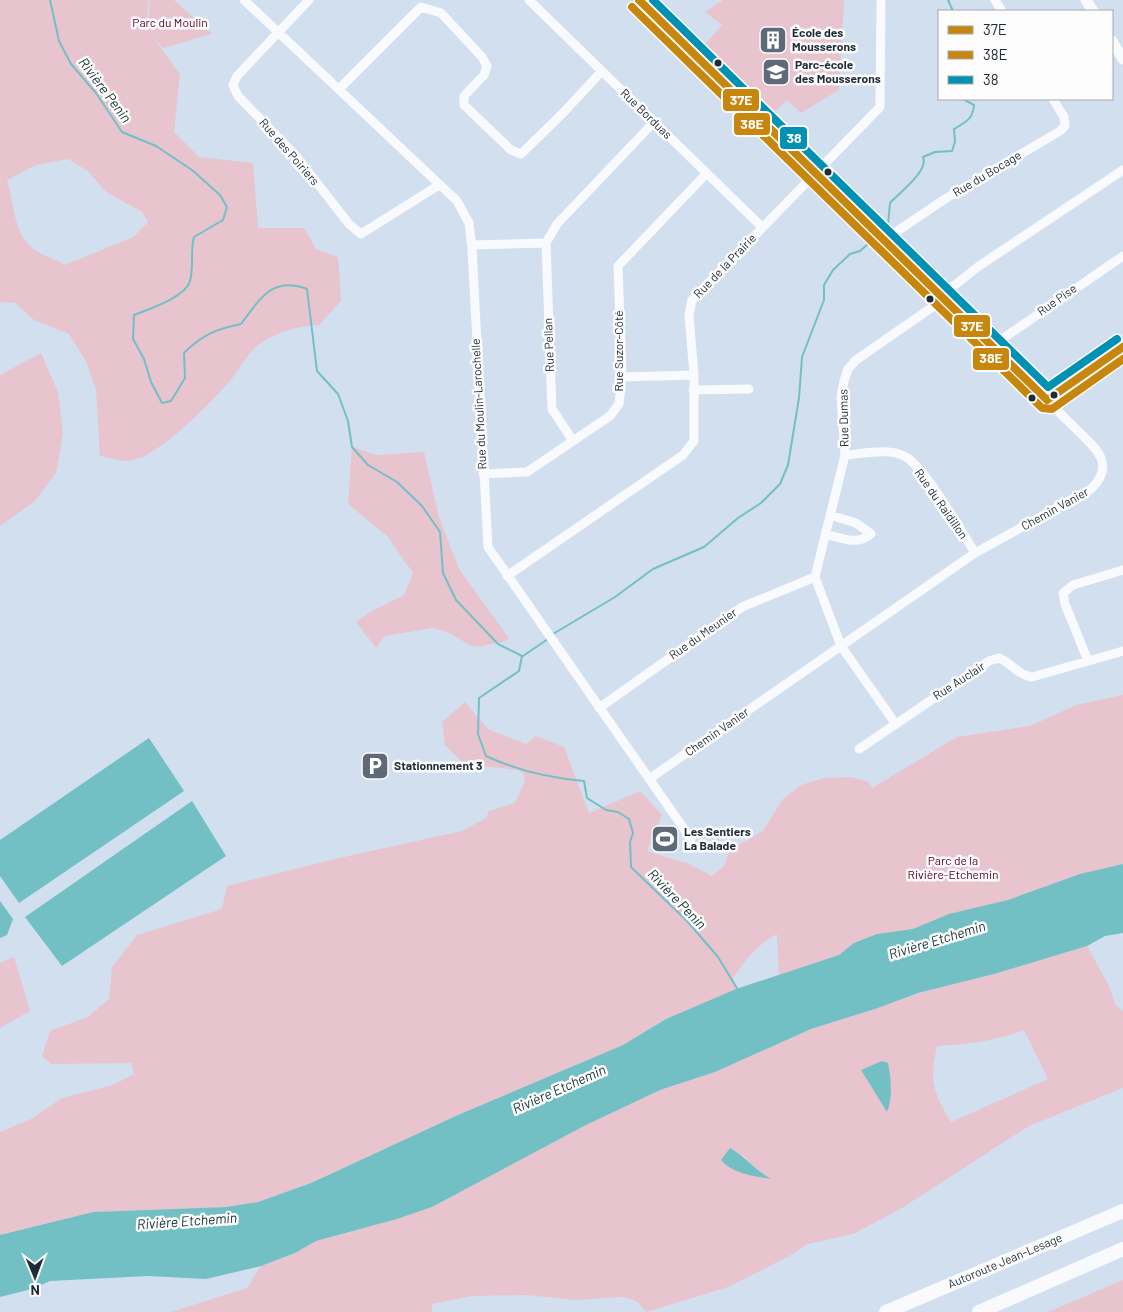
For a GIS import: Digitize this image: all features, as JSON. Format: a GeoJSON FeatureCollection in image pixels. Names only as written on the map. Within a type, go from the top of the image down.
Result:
{"type":"FeatureCollection","features":[{"type":"Feature","properties":{"kind":"highway","name":"Autoroute Jean-Lesage"},"geometry":{"type":"LineString","coordinates":[[886,1312],[1123,1210]]}},
{"type":"Feature","properties":{"kind":"highway"},"geometry":{"type":"LineString","coordinates":[[979,1312],[1123,1249]]}},
{"type":"Feature","properties":{"kind":"main road"},"geometry":{"type":"LineString","coordinates":[[1113,43],[1123,59]]}},
{"type":"Feature","properties":{"kind":"street","name":"Rue du Moulin-Larochelle"},"geometry":{"type":"LineString","coordinates":[[244,0],[457,201],[469,223],[472,245],[486,540],[488,547],[691,839]]}},
{"type":"Feature","properties":{"kind":"street","name":"Rue des Poiriers"},"geometry":{"type":"LineString","coordinates":[[309,0],[237,76],[233,85],[238,96],[296,156],[349,224],[361,234],[439,185]]}},
{"type":"Feature","properties":{"kind":"street","name":"Rue Borduas"},"geometry":{"type":"LineString","coordinates":[[529,0],[762,227]]}},
{"type":"Feature","properties":{"kind":"street","name":"Chemin Vanier"},"geometry":{"type":"LineString","coordinates":[[639,0],[1047,400],[1101,455],[1103,469],[1100,480],[1091,489],[975,554],[649,779]]}},
{"type":"Feature","properties":{"kind":"street","name":"Rue de la Prairie"},"geometry":{"type":"LineString","coordinates":[[508,576],[684,456],[694,441],[694,375],[689,315],[692,300],[880,107],[881,0]]}},
{"type":"Feature","properties":{"kind":"street"},"geometry":{"type":"LineString","coordinates":[[339,89],[421,7],[441,13],[482,57],[487,66],[484,75],[464,96],[464,105],[511,150],[521,154],[602,71]]}},
{"type":"Feature","properties":{"kind":"street","name":"Rue du Bocage"},"geometry":{"type":"LineString","coordinates":[[884,240],[945,199],[1060,131],[1065,126],[1064,118],[1054,100]]}},
{"type":"Feature","properties":{"kind":"street"},"geometry":{"type":"LineString","coordinates":[[472,245],[546,243],[557,224],[654,122]]}},
{"type":"Feature","properties":{"kind":"street","name":"Rue Dumas"},"geometry":{"type":"LineString","coordinates":[[814,577],[845,455],[842,397],[848,368],[856,360],[944,299],[951,288],[979,266],[1123,170]]}},
{"type":"Feature","properties":{"kind":"street","name":"Rue Suzor-Côté"},"geometry":{"type":"LineString","coordinates":[[483,474],[527,472],[610,416],[619,404],[622,377],[618,266],[707,173]]}},
{"type":"Feature","properties":{"kind":"street","name":"Rue Pellan"},"geometry":{"type":"LineString","coordinates":[[546,243],[552,409],[573,441]]}},
{"type":"Feature","properties":{"kind":"street","name":"Rue Pise"},"geometry":{"type":"LineString","coordinates":[[992,346],[1123,256]]}},
{"type":"Feature","properties":{"kind":"street"},"geometry":{"type":"LineString","coordinates":[[1047,400],[1123,347]]}},
{"type":"Feature","properties":{"kind":"street"},"geometry":{"type":"LineString","coordinates":[[622,377],[694,375]]}},
{"type":"Feature","properties":{"kind":"street"},"geometry":{"type":"LineString","coordinates":[[694,390],[749,389]]}},
{"type":"Feature","properties":{"kind":"street","name":"Rue du Raidillon"},"geometry":{"type":"LineString","coordinates":[[845,455],[891,452],[906,457],[944,505],[975,554]]}},
{"type":"Feature","properties":{"kind":"street"},"geometry":{"type":"LineString","coordinates":[[825,534],[856,542],[865,540],[871,534],[856,522],[830,515]]}},
{"type":"Feature","properties":{"kind":"street"},"geometry":{"type":"LineString","coordinates":[[1088,661],[1065,604],[1063,593],[1073,585],[1123,570]]}},
{"type":"Feature","properties":{"kind":"street"},"geometry":{"type":"LineString","coordinates":[[814,577],[841,646],[895,723]]}},
{"type":"Feature","properties":{"kind":"street","name":"Rue du Meunier"},"geometry":{"type":"LineString","coordinates":[[599,708],[742,606],[814,577]]}},
{"type":"Feature","properties":{"kind":"street","name":"Rue Auclair"},"geometry":{"type":"LineString","coordinates":[[859,749],[988,661],[999,658],[1008,662],[1020,675],[1032,677],[1123,651]]}},
{"type":"Feature","properties":{"kind":"green space","name":"Parc du Moulin"},"geometry":{"type":"Polygon","coordinates":[[[0,0],[149,0],[146,28],[148,30],[150,0],[174,0],[212,34],[163,48],[151,35],[180,74],[174,132],[199,157],[253,163],[258,228],[304,228],[316,249],[338,257],[341,301],[319,325],[287,331],[258,345],[230,381],[181,430],[152,452],[138,459],[126,461],[100,456],[96,390],[87,363],[69,334],[34,320],[15,303],[0,302],[0,0]],[[68,159],[36,165],[7,180],[17,223],[24,239],[37,252],[65,265],[133,237],[148,222],[142,212],[106,192],[88,171],[68,159]]]}},
{"type":"Feature","properties":{"kind":"green space","name":"Parc-école des Mousserons"},"geometry":{"type":"Polygon","coordinates":[[[723,0],[844,0],[839,90],[801,113],[787,100],[763,123],[695,55],[722,25],[705,12],[723,0]]]}},
{"type":"Feature","properties":{"kind":"green space"},"geometry":{"type":"Polygon","coordinates":[[[41,353],[58,392],[63,434],[56,473],[34,502],[0,526],[0,375],[41,353]]]}},
{"type":"Feature","properties":{"kind":"green space"},"geometry":{"type":"Polygon","coordinates":[[[352,447],[376,455],[424,452],[439,517],[459,569],[509,638],[506,641],[477,647],[469,645],[450,633],[433,628],[385,636],[376,648],[356,622],[370,612],[404,595],[413,573],[387,536],[348,504],[352,447]]]}},
{"type":"Feature","properties":{"kind":"green space","name":"Parc de la Rivière-Etchemin"},"geometry":{"type":"Polygon","coordinates":[[[1123,695],[1123,909],[780,1005],[777,934],[752,953],[742,965],[733,978],[736,989],[666,1019],[623,1045],[458,1115],[311,1183],[258,1202],[226,1207],[93,1212],[0,1235],[0,1132],[31,1119],[62,1098],[113,1085],[134,1074],[131,1063],[51,1064],[42,1056],[50,1031],[88,1017],[109,999],[112,967],[137,935],[222,909],[227,886],[335,859],[462,831],[486,818],[489,811],[515,803],[525,781],[523,773],[518,770],[464,764],[445,745],[442,722],[465,702],[488,729],[526,744],[536,736],[564,747],[589,813],[640,791],[662,815],[647,851],[689,864],[712,876],[724,866],[730,850],[763,831],[782,800],[801,785],[824,778],[852,777],[868,782],[872,788],[957,737],[1030,726],[1076,705],[1123,695]]]}},
{"type":"Feature","properties":{"kind":"green space"},"geometry":{"type":"Polygon","coordinates":[[[1087,946],[1109,986],[1115,1004],[1123,1011],[1123,1088],[1029,1126],[902,1208],[853,1234],[808,1244],[789,1256],[728,1287],[646,1312],[638,1302],[624,1297],[575,1300],[526,1295],[472,1296],[432,1304],[432,1312],[171,1312],[247,1288],[261,1266],[295,1253],[316,1241],[397,1219],[432,1207],[584,1126],[660,1090],[715,1072],[811,1029],[918,993],[994,974],[1087,946]],[[1024,1030],[1003,1037],[937,1046],[933,1069],[934,1086],[951,1122],[1048,1079],[1024,1030]],[[744,1156],[721,1160],[769,1178],[757,1171],[744,1156]]]}},
{"type":"Feature","properties":{"kind":"green space"},"geometry":{"type":"Polygon","coordinates":[[[14,957],[30,1011],[0,1028],[0,963],[14,957]]]}},
{"type":"Feature","properties":{"kind":"green space"},"geometry":{"type":"Polygon","coordinates":[[[1123,1280],[1123,1312],[1048,1312],[1123,1280]]]}},
{"type":"Feature","properties":{"kind":"water"},"geometry":{"type":"Polygon","coordinates":[[[149,738],[184,791],[19,903],[0,876],[0,840],[149,738]]]}},
{"type":"Feature","properties":{"kind":"water"},"geometry":{"type":"Polygon","coordinates":[[[192,801],[226,856],[62,966],[25,917],[192,801]]]}},
{"type":"Feature","properties":{"kind":"water","name":"Rivière Etchemin"},"geometry":{"type":"Polygon","coordinates":[[[1123,864],[1123,933],[1105,936],[1087,946],[994,974],[918,993],[811,1029],[715,1072],[660,1090],[584,1126],[432,1207],[397,1219],[316,1241],[295,1253],[261,1266],[206,1279],[148,1276],[50,1281],[32,1289],[0,1297],[0,1235],[93,1212],[226,1207],[258,1202],[311,1183],[458,1115],[623,1045],[666,1019],[736,989],[839,955],[854,943],[877,934],[913,929],[949,914],[1008,900],[1080,874],[1123,864]]]}},
{"type":"Feature","properties":{"kind":"water"},"geometry":{"type":"Polygon","coordinates":[[[0,901],[13,919],[7,935],[0,938],[0,901]]]}},
{"type":"Feature","properties":{"kind":"water"},"geometry":{"type":"Polygon","coordinates":[[[882,1061],[888,1063],[891,1081],[891,1094],[887,1112],[861,1070],[882,1061]]]}},
{"type":"Feature","properties":{"kind":"water"},"geometry":{"type":"Polygon","coordinates":[[[730,1148],[771,1179],[744,1174],[726,1165],[721,1160],[730,1148]]]}},
{"type":"Feature","properties":{"kind":"waterway","name":"Rivière Penin"},"geometry":{"type":"LineString","coordinates":[[50,0],[59,41],[71,64],[96,93],[122,132],[156,146],[192,170],[220,195],[227,207],[223,220],[194,237],[191,276],[187,287],[166,302],[134,315],[133,339],[144,359],[151,382],[162,403],[171,401],[185,378],[184,353],[203,337],[224,328],[241,324],[254,306],[268,292],[276,288],[285,285],[307,289],[317,371],[338,394],[348,421],[352,447],[368,465],[397,482],[422,506],[440,532],[443,573],[456,600],[498,644],[522,656],[519,671],[479,698],[478,734],[486,756],[534,773],[584,781],[587,798],[606,810],[618,812],[629,819],[633,833],[630,842],[631,867],[688,922],[718,957],[738,990]]}},
{"type":"Feature","properties":{"kind":"waterway"},"geometry":{"type":"LineString","coordinates":[[948,0],[953,10]]}},
{"type":"Feature","properties":{"kind":"waterway"},"geometry":{"type":"LineString","coordinates":[[888,225],[890,203],[918,175],[924,163],[923,157],[935,152],[952,151],[955,142],[954,129],[968,120],[972,114],[974,105],[965,100]]}},
{"type":"Feature","properties":{"kind":"waterway"},"geometry":{"type":"LineString","coordinates":[[553,634],[615,597],[653,569],[704,547],[738,518],[761,503],[780,484],[788,465],[799,398],[802,357],[824,300],[824,285],[833,270],[850,254],[860,251],[868,244]]}},
{"type":"Feature","properties":{"kind":"waterway"},"geometry":{"type":"LineString","coordinates":[[523,656],[548,639]]}},
{"type":"Feature","properties":{"kind":"transit line","name":"37E"},"geometry":{"type":"LineString","coordinates":[[639,0],[1047,400]]}},
{"type":"Feature","properties":{"kind":"transit line","name":"38"},"geometry":{"type":"LineString","coordinates":[[653,0],[1048,387],[1117,339]]}},
{"type":"Feature","properties":{"kind":"transit line","name":"38E"},"geometry":{"type":"LineString","coordinates":[[632,7],[1042,408],[1052,409],[1123,359]]}},
{"type":"Feature","properties":{"kind":"transit line","name":"37E"},"geometry":{"type":"LineString","coordinates":[[1047,400],[1123,347]]}},
{"type":"Feature","properties":{"kind":"place","name":"École des Mousserons"},"geometry":{"type":"Point","coordinates":[773,40]}},
{"type":"Feature","properties":{"kind":"place","name":"Parc-école des Mousserons"},"geometry":{"type":"Point","coordinates":[776,72]}},
{"type":"Feature","properties":{"kind":"place","name":"Stationnement 3"},"geometry":{"type":"Point","coordinates":[375,766]}},
{"type":"Feature","properties":{"kind":"place","name":"Les Sentiers La Balade"},"geometry":{"type":"Point","coordinates":[665,839]}}]}
